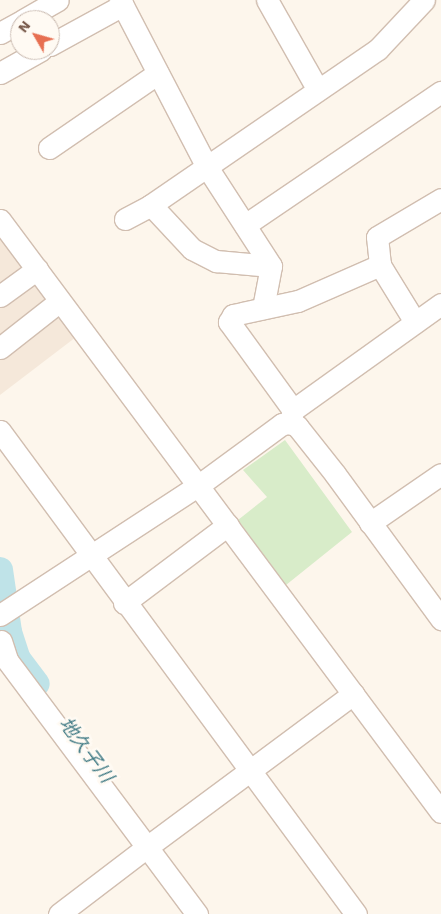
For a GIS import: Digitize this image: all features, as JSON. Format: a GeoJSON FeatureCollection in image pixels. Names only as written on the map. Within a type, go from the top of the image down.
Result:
{"type":"FeatureCollection","features":[{"type":"Feature","properties":{"kind":"street"},"geometry":{"type":"LineString","coordinates":[[41,10],[58,0]]}},
{"type":"Feature","properties":{"kind":"street"},"geometry":{"type":"LineString","coordinates":[[267,0],[318,90]]}},
{"type":"Feature","properties":{"kind":"street"},"geometry":{"type":"LineString","coordinates":[[125,219],[150,205],[207,167],[378,49],[424,0]]}},
{"type":"Feature","properties":{"kind":"street"},"geometry":{"type":"LineString","coordinates":[[60,39],[122,2],[207,167],[271,266],[264,308]]}},
{"type":"Feature","properties":{"kind":"street"},"geometry":{"type":"LineString","coordinates":[[0,73],[23,60]]}},
{"type":"Feature","properties":{"kind":"street"},"geometry":{"type":"LineString","coordinates":[[50,148],[158,73]]}},
{"type":"Feature","properties":{"kind":"street"},"geometry":{"type":"LineString","coordinates":[[245,225],[441,92]]}},
{"type":"Feature","properties":{"kind":"street"},"geometry":{"type":"LineString","coordinates":[[415,322],[380,265],[377,236],[441,199]]}},
{"type":"Feature","properties":{"kind":"street"},"geometry":{"type":"LineString","coordinates":[[150,205],[192,249],[216,261],[271,266]]}},
{"type":"Feature","properties":{"kind":"street"},"geometry":{"type":"LineString","coordinates":[[2,226],[37,269],[199,485],[441,812]]}},
{"type":"Feature","properties":{"kind":"street"},"geometry":{"type":"LineString","coordinates":[[380,265],[298,301],[233,315],[229,322],[297,426],[441,618]]}},
{"type":"Feature","properties":{"kind":"street"},"geometry":{"type":"LineString","coordinates":[[0,296],[37,269]]}},
{"type":"Feature","properties":{"kind":"street"},"geometry":{"type":"LineString","coordinates":[[0,348],[60,301]]}},
{"type":"Feature","properties":{"kind":"street"},"geometry":{"type":"LineString","coordinates":[[4,614],[199,485],[441,304]]}},
{"type":"Feature","properties":{"kind":"street"},"geometry":{"type":"LineString","coordinates":[[0,431],[124,603],[356,914]]}},
{"type":"Feature","properties":{"kind":"street"},"geometry":{"type":"LineString","coordinates":[[370,523],[441,474]]}},
{"type":"Feature","properties":{"kind":"street"},"geometry":{"type":"LineString","coordinates":[[124,603],[228,525]]}},
{"type":"Feature","properties":{"kind":"street"},"geometry":{"type":"LineString","coordinates":[[1,641],[7,660],[197,914]]}},
{"type":"Feature","properties":{"kind":"street"},"geometry":{"type":"LineString","coordinates":[[59,914],[353,694]]}},
{"type":"Feature","properties":{"kind":"shaded area"},"geometry":{"type":"Polygon","coordinates":[[[3,238],[29,266],[0,288],[0,240],[3,238]]]}},
{"type":"Feature","properties":{"kind":"shaded area"},"geometry":{"type":"Polygon","coordinates":[[[33,278],[80,334],[0,395],[0,303],[33,278]]]}},
{"type":"Feature","properties":{"kind":"green space"},"geometry":{"type":"Polygon","coordinates":[[[285,440],[352,532],[286,585],[238,520],[267,497],[243,470],[285,440]]]}},
{"type":"Feature","properties":{"kind":"waterway","name":"地久子川"},"geometry":{"type":"LineString","coordinates":[[0,570],[9,632],[18,659],[37,684]]}}]}
